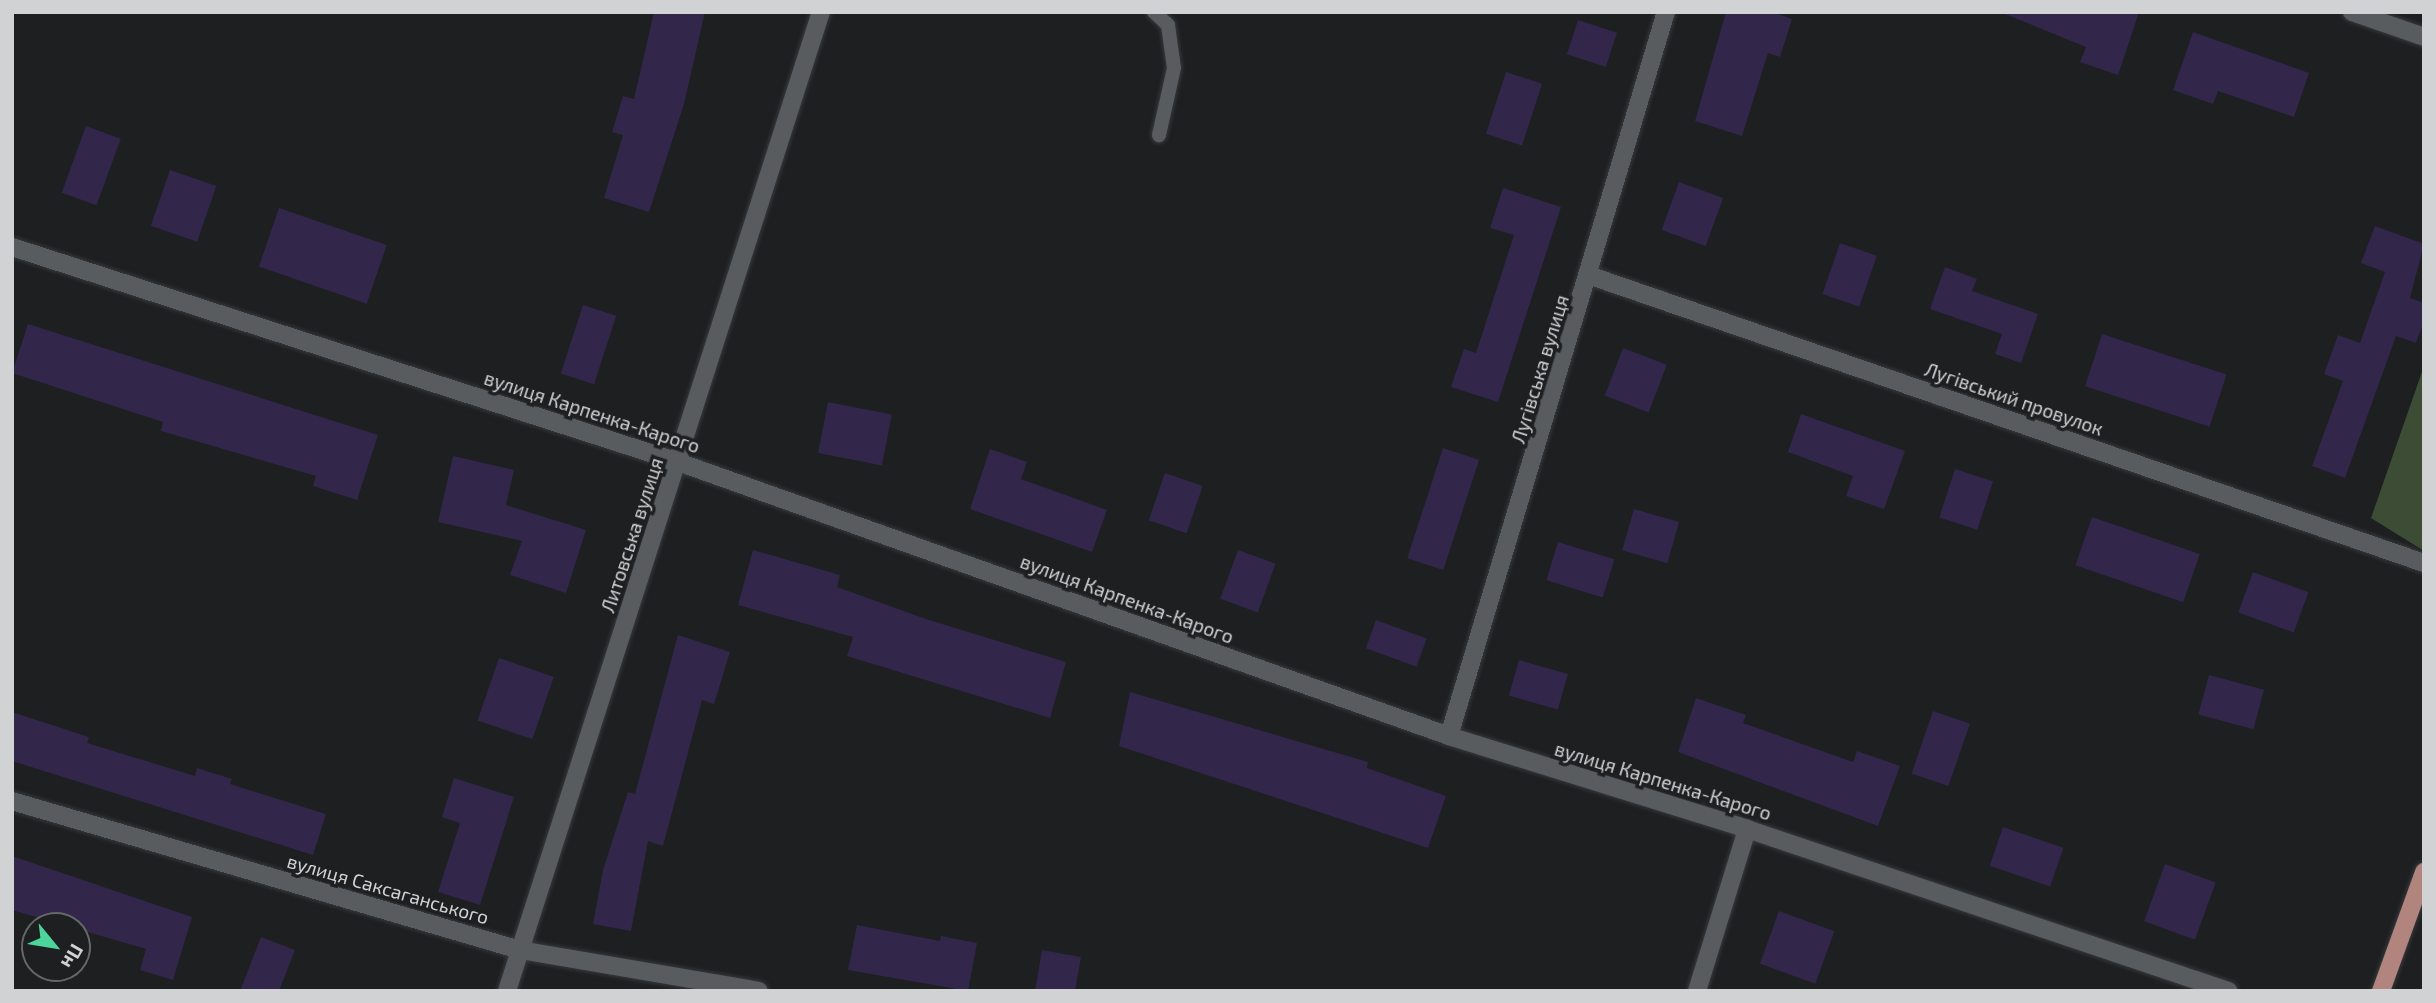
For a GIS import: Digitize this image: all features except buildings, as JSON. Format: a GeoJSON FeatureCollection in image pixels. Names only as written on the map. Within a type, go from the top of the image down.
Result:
{"type":"FeatureCollection","features":[{"type":"Feature","properties":{"kind":"main road"},"geometry":{"type":"LineString","coordinates":[[2381,991],[2424,872]]}},
{"type":"Feature","properties":{"kind":"street","name":"Литовська вулиця"},"geometry":{"type":"LineString","coordinates":[[507,991],[821,12]]}},
{"type":"Feature","properties":{"kind":"street","name":"Лугівська вулиця"},"geometry":{"type":"LineString","coordinates":[[1449,736],[1591,276],[1666,12]]}},
{"type":"Feature","properties":{"kind":"street"},"geometry":{"type":"LineString","coordinates":[[2352,12],[2424,37]]}},
{"type":"Feature","properties":{"kind":"street","name":"вулиця Карпенка-Карого"},"geometry":{"type":"LineString","coordinates":[[12,247],[678,462],[1449,736],[1747,829],[2228,991]]}},
{"type":"Feature","properties":{"kind":"street","name":"Лугівський провулок"},"geometry":{"type":"LineString","coordinates":[[1591,276],[2424,563]]}},
{"type":"Feature","properties":{"kind":"street","name":"вулиця Саксаганського"},"geometry":{"type":"LineString","coordinates":[[12,801],[520,950],[759,991]]}},
{"type":"Feature","properties":{"kind":"street"},"geometry":{"type":"LineString","coordinates":[[1697,991],[1747,829]]}},
{"type":"Feature","properties":{"kind":"lane"},"geometry":{"type":"LineString","coordinates":[[1154,12],[1168,25],[1174,68],[1159,135]]}},
{"type":"Feature","properties":{"kind":"green space"},"geometry":{"type":"Polygon","coordinates":[[[2424,366],[2424,551],[2371,518],[2424,366]]]}}]}
